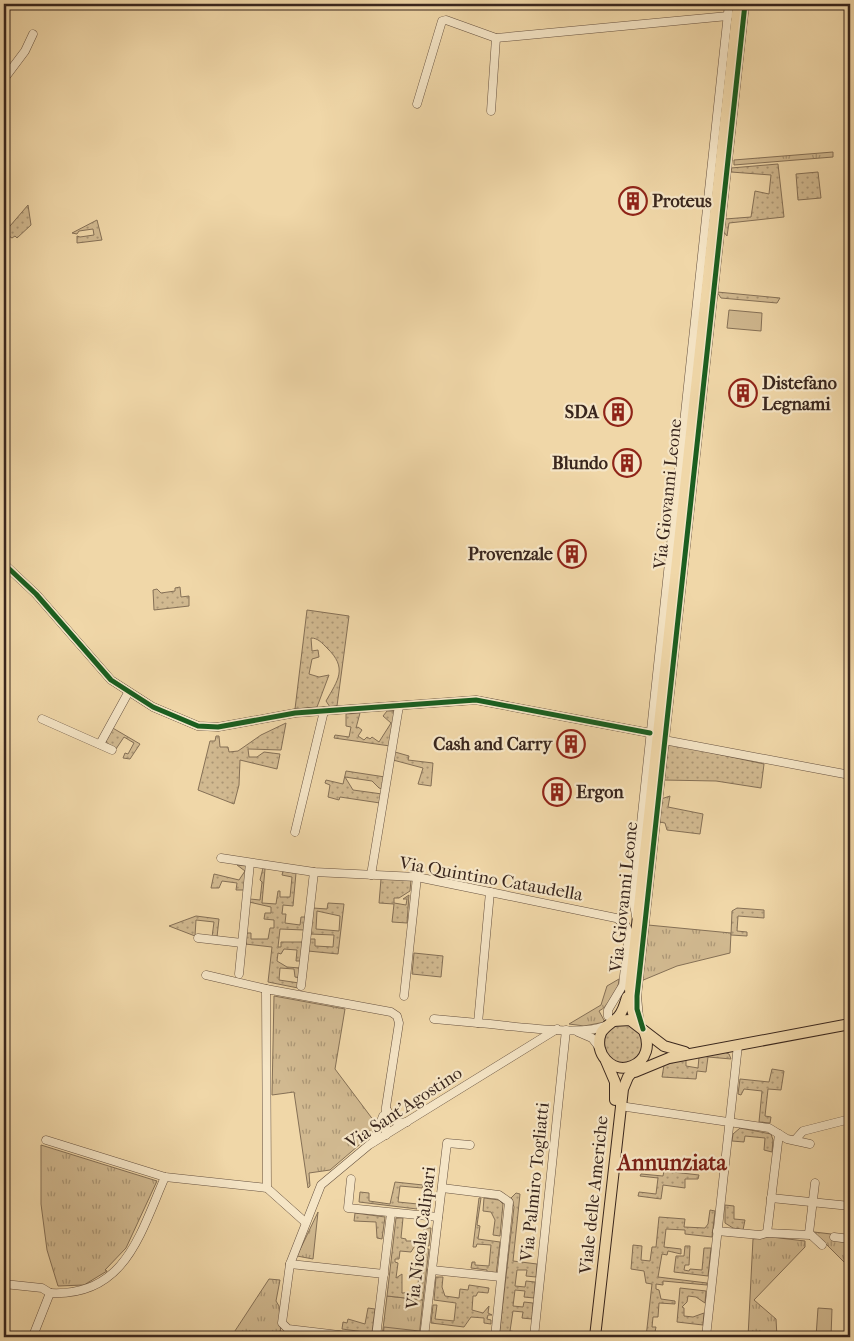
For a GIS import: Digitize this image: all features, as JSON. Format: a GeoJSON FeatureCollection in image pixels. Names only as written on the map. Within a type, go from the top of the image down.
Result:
{"type":"FeatureCollection","features":[{"type":"Feature","properties":{"kind":"main road","name":"Via Giovanni Leone"},"geometry":{"type":"LineString","coordinates":[[630,989],[738,4]]}},
{"type":"Feature","properties":{"kind":"main road"},"geometry":{"type":"LineString","coordinates":[[630,989],[630,1006],[648,1043],[636,1067]]}},
{"type":"Feature","properties":{"kind":"main road"},"geometry":{"type":"LineString","coordinates":[[630,989],[624,1009],[609,1021],[600,1035],[599,1047],[606,1061],[616,1067],[636,1067],[698,1052],[849,1025]]}},
{"type":"Feature","properties":{"kind":"main road"},"geometry":{"type":"LineString","coordinates":[[609,1021],[624,1019],[641,1028],[672,1050],[698,1052]]}},
{"type":"Feature","properties":{"kind":"main road","name":"Viale delle Americhe"},"geometry":{"type":"LineString","coordinates":[[589,1337],[616,1089],[614,1076],[606,1061]]}},
{"type":"Feature","properties":{"kind":"main road","name":"Viale delle Americhe"},"geometry":{"type":"LineString","coordinates":[[595,1337],[620,1106],[623,1089],[636,1067]]}},
{"type":"Feature","properties":{"kind":"street"},"geometry":{"type":"LineString","coordinates":[[637,922],[633,898],[729,4]]}},
{"type":"Feature","properties":{"kind":"street"},"geometry":{"type":"LineString","coordinates":[[641,1028],[637,1009],[637,996],[745,4]]}},
{"type":"Feature","properties":{"kind":"street"},"geometry":{"type":"LineString","coordinates":[[416,104],[442,21],[446,20],[496,38],[728,16]]}},
{"type":"Feature","properties":{"kind":"street"},"geometry":{"type":"LineString","coordinates":[[4,79],[25,51],[33,34]]}},
{"type":"Feature","properties":{"kind":"street"},"geometry":{"type":"LineString","coordinates":[[491,111],[496,38]]}},
{"type":"Feature","properties":{"kind":"street"},"geometry":{"type":"LineString","coordinates":[[4,564],[36,594],[111,680],[153,708],[198,726],[208,728],[295,713],[476,700],[650,733]]}},
{"type":"Feature","properties":{"kind":"street"},"geometry":{"type":"LineString","coordinates":[[100,744],[128,693]]}},
{"type":"Feature","properties":{"kind":"street"},"geometry":{"type":"LineString","coordinates":[[371,875],[399,706]]}},
{"type":"Feature","properties":{"kind":"street"},"geometry":{"type":"LineString","coordinates":[[295,832],[324,711]]}},
{"type":"Feature","properties":{"kind":"street"},"geometry":{"type":"LineString","coordinates":[[42,719],[112,750]]}},
{"type":"Feature","properties":{"kind":"street"},"geometry":{"type":"LineString","coordinates":[[664,740],[850,775]]}},
{"type":"Feature","properties":{"kind":"street","name":"Via Quintino Cataudella"},"geometry":{"type":"LineString","coordinates":[[222,858],[314,872],[417,877],[616,918],[625,924],[628,932],[623,984],[608,1010],[609,1021]]}},
{"type":"Feature","properties":{"kind":"street"},"geometry":{"type":"LineString","coordinates":[[239,974],[250,863]]}},
{"type":"Feature","properties":{"kind":"street"},"geometry":{"type":"LineString","coordinates":[[301,986],[314,872]]}},
{"type":"Feature","properties":{"kind":"street"},"geometry":{"type":"LineString","coordinates":[[404,996],[417,877]]}},
{"type":"Feature","properties":{"kind":"street"},"geometry":{"type":"LineString","coordinates":[[478,1023],[490,892]]}},
{"type":"Feature","properties":{"kind":"street"},"geometry":{"type":"LineString","coordinates":[[198,938],[242,943]]}},
{"type":"Feature","properties":{"kind":"street"},"geometry":{"type":"LineString","coordinates":[[206,975],[266,989],[391,1012],[397,1016],[399,1023],[386,1107],[386,1134]]}},
{"type":"Feature","properties":{"kind":"street"},"geometry":{"type":"LineString","coordinates":[[266,989],[267,1188]]}},
{"type":"Feature","properties":{"kind":"street"},"geometry":{"type":"LineString","coordinates":[[434,1020],[570,1031],[592,1038],[599,1047]]}},
{"type":"Feature","properties":{"kind":"street"},"geometry":{"type":"LineString","coordinates":[[570,1031],[595,1029],[609,1021]]}},
{"type":"Feature","properties":{"kind":"street"},"geometry":{"type":"LineString","coordinates":[[849,1025],[850,1036]]}},
{"type":"Feature","properties":{"kind":"street","name":"Via Sant'Agostino"},"geometry":{"type":"LineString","coordinates":[[356,1337],[288,1329],[284,1326],[282,1315],[290,1264],[315,1195],[321,1185],[373,1142],[557,1029]]}},
{"type":"Feature","properties":{"kind":"street","name":"Via Palmiro Togliatti"},"geometry":{"type":"LineString","coordinates":[[534,1337],[570,1031]]}},
{"type":"Feature","properties":{"kind":"street"},"geometry":{"type":"LineString","coordinates":[[706,1337],[728,1122],[738,1045]]}},
{"type":"Feature","properties":{"kind":"street"},"geometry":{"type":"LineString","coordinates":[[620,1106],[769,1128],[779,1134],[810,1144]]}},
{"type":"Feature","properties":{"kind":"street"},"geometry":{"type":"LineString","coordinates":[[386,1107],[393,1120],[400,1123],[408,1121]]}},
{"type":"Feature","properties":{"kind":"street"},"geometry":{"type":"LineString","coordinates":[[373,1142],[386,1107]]}},
{"type":"Feature","properties":{"kind":"street"},"geometry":{"type":"LineString","coordinates":[[796,1140],[803,1131],[850,1119]]}},
{"type":"Feature","properties":{"kind":"street"},"geometry":{"type":"LineString","coordinates":[[767,1233],[779,1134]]}},
{"type":"Feature","properties":{"kind":"street"},"geometry":{"type":"LineString","coordinates":[[46,1140],[165,1178],[267,1188],[305,1222]]}},
{"type":"Feature","properties":{"kind":"street","name":"Via Nicola Calipari"},"geometry":{"type":"LineString","coordinates":[[424,1337],[447,1143],[470,1145]]}},
{"type":"Feature","properties":{"kind":"street"},"geometry":{"type":"LineString","coordinates":[[4,1284],[42,1288],[50,1293],[66,1294],[90,1289],[103,1282],[115,1272],[133,1250],[165,1178]]}},
{"type":"Feature","properties":{"kind":"street"},"geometry":{"type":"LineString","coordinates":[[351,1179],[348,1208],[438,1217]]}},
{"type":"Feature","properties":{"kind":"street"},"geometry":{"type":"LineString","coordinates":[[810,1235],[815,1183]]}},
{"type":"Feature","properties":{"kind":"street"},"geometry":{"type":"LineString","coordinates":[[442,1188],[499,1195],[507,1199],[509,1208],[495,1337]]}},
{"type":"Feature","properties":{"kind":"street"},"geometry":{"type":"LineString","coordinates":[[298,1216],[315,1195]]}},
{"type":"Feature","properties":{"kind":"street"},"geometry":{"type":"LineString","coordinates":[[771,1198],[850,1206]]}},
{"type":"Feature","properties":{"kind":"street"},"geometry":{"type":"LineString","coordinates":[[376,1337],[391,1213]]}},
{"type":"Feature","properties":{"kind":"street"},"geometry":{"type":"LineString","coordinates":[[717,1231],[760,1235],[767,1233],[810,1235],[822,1245]]}},
{"type":"Feature","properties":{"kind":"street"},"geometry":{"type":"LineString","coordinates":[[834,1237],[850,1239]]}},
{"type":"Feature","properties":{"kind":"street"},"geometry":{"type":"LineString","coordinates":[[290,1264],[384,1274]]}},
{"type":"Feature","properties":{"kind":"street"},"geometry":{"type":"LineString","coordinates":[[432,1270],[501,1277]]}},
{"type":"Feature","properties":{"kind":"street"},"geometry":{"type":"LineString","coordinates":[[35,1337],[33,1336],[50,1293]]}},
{"type":"Feature","properties":{"kind":"green space"},"geometry":{"type":"Polygon","coordinates":[[[833,152],[833,157],[734,165],[734,160],[833,152]]]}},
{"type":"Feature","properties":{"kind":"green space"},"geometry":{"type":"Polygon","coordinates":[[[778,164],[784,217],[729,223],[727,236],[723,231],[725,219],[751,217],[755,191],[769,194],[771,175],[731,172],[731,168],[778,164]]]}},
{"type":"Feature","properties":{"kind":"green space"},"geometry":{"type":"Polygon","coordinates":[[[818,172],[821,198],[798,200],[796,174],[818,172]]]}},
{"type":"Feature","properties":{"kind":"green space"},"geometry":{"type":"Polygon","coordinates":[[[28,205],[31,225],[17,238],[15,236],[12,238],[4,233],[28,205]]]}},
{"type":"Feature","properties":{"kind":"green space"},"geometry":{"type":"Polygon","coordinates":[[[97,220],[102,240],[77,243],[77,236],[94,235],[93,229],[79,231],[77,234],[72,233],[97,220]]]}},
{"type":"Feature","properties":{"kind":"green space"},"geometry":{"type":"Polygon","coordinates":[[[717,292],[780,298],[777,303],[721,298],[717,292]]]}},
{"type":"Feature","properties":{"kind":"green space"},"geometry":{"type":"Polygon","coordinates":[[[729,310],[762,313],[761,331],[727,328],[729,310]]]}},
{"type":"Feature","properties":{"kind":"green space"},"geometry":{"type":"Polygon","coordinates":[[[180,587],[181,597],[189,596],[189,606],[154,610],[153,590],[157,589],[161,593],[175,591],[175,588],[180,587]]]}},
{"type":"Feature","properties":{"kind":"green space"},"geometry":{"type":"Polygon","coordinates":[[[307,610],[349,616],[337,706],[330,707],[326,701],[339,674],[337,662],[322,643],[311,638],[312,651],[318,650],[319,657],[312,659],[309,674],[319,677],[329,675],[317,707],[295,709],[307,610]]]}},
{"type":"Feature","properties":{"kind":"green space"},"geometry":{"type":"Polygon","coordinates":[[[387,711],[396,711],[390,746],[334,738],[335,735],[349,737],[351,727],[346,726],[346,714],[360,713],[356,728],[358,727],[362,730],[358,736],[364,740],[367,737],[370,739],[372,737],[379,742],[391,723],[383,716],[387,711]]]}},
{"type":"Feature","properties":{"kind":"green space"},"geometry":{"type":"Polygon","coordinates":[[[286,723],[281,750],[248,749],[249,757],[257,757],[264,752],[280,754],[277,769],[240,760],[239,785],[234,804],[198,790],[210,741],[215,741],[216,736],[219,736],[220,747],[228,747],[229,752],[238,751],[261,735],[286,723]]]}},
{"type":"Feature","properties":{"kind":"green space"},"geometry":{"type":"Polygon","coordinates":[[[111,727],[140,744],[130,759],[123,758],[125,753],[128,754],[134,743],[124,737],[116,749],[107,743],[106,739],[111,727]]]}},
{"type":"Feature","properties":{"kind":"green space"},"geometry":{"type":"Polygon","coordinates":[[[671,744],[764,764],[761,788],[716,781],[663,780],[667,747],[671,744]]]}},
{"type":"Feature","properties":{"kind":"green space"},"geometry":{"type":"Polygon","coordinates":[[[395,752],[409,756],[408,760],[433,763],[431,786],[418,784],[423,768],[393,760],[395,752]]]}},
{"type":"Feature","properties":{"kind":"green space"},"geometry":{"type":"Polygon","coordinates":[[[346,771],[385,777],[383,789],[379,788],[372,781],[345,777],[353,790],[382,794],[380,803],[340,797],[339,800],[328,797],[330,785],[325,783],[326,780],[343,784],[346,771]]]}},
{"type":"Feature","properties":{"kind":"green space"},"geometry":{"type":"Polygon","coordinates":[[[670,796],[668,807],[703,814],[700,834],[667,830],[665,823],[659,822],[661,799],[670,796]]]}},
{"type":"Feature","properties":{"kind":"green space"},"geometry":{"type":"Polygon","coordinates":[[[237,865],[247,866],[244,890],[236,890],[237,883],[222,881],[219,888],[211,888],[214,874],[239,880],[245,871],[237,865]]]}},
{"type":"Feature","properties":{"kind":"green space"},"geometry":{"type":"Polygon","coordinates":[[[263,868],[265,869],[262,903],[276,904],[278,891],[280,891],[280,897],[290,897],[292,877],[282,875],[283,871],[296,873],[293,906],[283,905],[282,914],[286,914],[285,923],[300,925],[301,917],[305,917],[304,930],[280,929],[278,947],[281,947],[281,942],[303,942],[301,961],[296,961],[297,950],[284,949],[281,954],[278,953],[277,961],[287,967],[300,968],[300,978],[295,977],[294,969],[280,968],[279,980],[299,983],[298,988],[268,982],[272,947],[245,944],[246,933],[251,933],[251,939],[268,939],[270,928],[274,928],[274,920],[264,919],[265,913],[271,913],[271,907],[249,902],[250,899],[260,900],[262,882],[260,880],[263,868]]]}},
{"type":"Feature","properties":{"kind":"green space"},"geometry":{"type":"Polygon","coordinates":[[[381,879],[411,880],[410,891],[399,898],[394,898],[394,903],[406,905],[407,899],[403,899],[409,895],[407,923],[392,922],[394,904],[379,903],[381,879]]]}},
{"type":"Feature","properties":{"kind":"green space"},"geometry":{"type":"Polygon","coordinates":[[[328,903],[344,904],[338,954],[308,951],[309,939],[315,939],[315,946],[333,947],[334,935],[310,934],[313,908],[327,909],[328,903]],[[317,911],[316,929],[339,931],[340,916],[317,911]]]}},
{"type":"Feature","properties":{"kind":"green space"},"geometry":{"type":"Polygon","coordinates":[[[737,908],[764,910],[764,918],[738,916],[737,931],[747,932],[747,936],[731,935],[732,911],[737,908]]]}},
{"type":"Feature","properties":{"kind":"green space"},"geometry":{"type":"Polygon","coordinates":[[[196,916],[219,919],[217,937],[212,937],[214,922],[196,920],[195,936],[169,926],[196,916]]]}},
{"type":"Feature","properties":{"kind":"green space"},"geometry":{"type":"Polygon","coordinates":[[[648,925],[731,933],[730,953],[677,966],[641,981],[648,925]]]}},
{"type":"Feature","properties":{"kind":"green space"},"geometry":{"type":"Polygon","coordinates":[[[414,953],[443,956],[441,977],[412,974],[414,953]]]}},
{"type":"Feature","properties":{"kind":"green space"},"geometry":{"type":"Polygon","coordinates":[[[619,979],[613,997],[599,1011],[605,1022],[584,1026],[569,1024],[601,1005],[607,986],[619,979]]]}},
{"type":"Feature","properties":{"kind":"green space"},"geometry":{"type":"Polygon","coordinates":[[[274,996],[345,1009],[335,1069],[377,1125],[372,1134],[330,1170],[309,1173],[310,1186],[308,1188],[294,1092],[272,1095],[274,996]]]}},
{"type":"Feature","properties":{"kind":"green space"},"geometry":{"type":"Polygon","coordinates":[[[623,1023],[637,1029],[643,1043],[637,1057],[623,1063],[609,1057],[603,1043],[609,1029],[623,1023]]]}},
{"type":"Feature","properties":{"kind":"green space"},"geometry":{"type":"Polygon","coordinates":[[[724,1052],[729,1054],[731,1059],[708,1057],[706,1072],[697,1071],[696,1079],[662,1077],[664,1065],[686,1059],[686,1066],[698,1068],[699,1057],[724,1052]]]}},
{"type":"Feature","properties":{"kind":"green space"},"geometry":{"type":"Polygon","coordinates":[[[772,1069],[784,1071],[781,1090],[768,1089],[765,1116],[771,1117],[770,1123],[759,1122],[762,1091],[744,1089],[741,1095],[738,1094],[740,1079],[769,1082],[772,1069]]]}},
{"type":"Feature","properties":{"kind":"green space"},"geometry":{"type":"Polygon","coordinates":[[[740,1128],[771,1134],[773,1140],[772,1152],[764,1150],[765,1138],[745,1136],[744,1142],[732,1141],[733,1134],[740,1128]]]}},
{"type":"Feature","properties":{"kind":"green space"},"geometry":{"type":"Polygon","coordinates":[[[41,1145],[157,1181],[126,1248],[105,1270],[107,1271],[84,1285],[58,1286],[47,1250],[41,1204],[41,1145]]]}},
{"type":"Feature","properties":{"kind":"green space"},"geometry":{"type":"Polygon","coordinates":[[[664,1171],[699,1175],[698,1179],[685,1179],[685,1188],[663,1185],[661,1199],[638,1196],[639,1192],[656,1194],[658,1178],[640,1176],[641,1174],[663,1176],[664,1171]]]}},
{"type":"Feature","properties":{"kind":"green space"},"geometry":{"type":"Polygon","coordinates":[[[395,1182],[423,1185],[422,1188],[400,1186],[398,1202],[418,1204],[417,1209],[359,1202],[360,1192],[369,1193],[369,1201],[390,1204],[395,1182]]]}},
{"type":"Feature","properties":{"kind":"green space"},"geometry":{"type":"Polygon","coordinates":[[[516,1193],[520,1194],[513,1261],[537,1264],[536,1277],[526,1276],[527,1270],[517,1270],[515,1286],[525,1287],[526,1281],[535,1282],[534,1298],[524,1297],[525,1291],[515,1290],[513,1306],[523,1307],[524,1302],[533,1303],[532,1319],[522,1318],[523,1312],[513,1311],[510,1331],[530,1334],[530,1337],[499,1337],[514,1207],[511,1198],[516,1193]]]}},
{"type":"Feature","properties":{"kind":"green space"},"geometry":{"type":"Polygon","coordinates":[[[479,1198],[481,1198],[477,1225],[480,1226],[478,1239],[500,1242],[496,1275],[487,1274],[487,1270],[471,1268],[472,1262],[475,1262],[475,1265],[489,1266],[491,1245],[477,1244],[476,1247],[473,1247],[479,1198]]]}},
{"type":"Feature","properties":{"kind":"green space"},"geometry":{"type":"Polygon","coordinates":[[[484,1198],[499,1200],[503,1204],[500,1236],[493,1235],[495,1220],[491,1212],[483,1211],[484,1198]]]}},
{"type":"Feature","properties":{"kind":"green space"},"geometry":{"type":"Polygon","coordinates":[[[725,1205],[734,1206],[734,1219],[745,1220],[743,1230],[733,1228],[725,1223],[725,1205]]]}},
{"type":"Feature","properties":{"kind":"green space"},"geometry":{"type":"Polygon","coordinates":[[[710,1210],[715,1211],[712,1237],[685,1234],[685,1230],[666,1229],[664,1247],[681,1249],[681,1254],[668,1251],[667,1255],[662,1254],[658,1277],[707,1283],[707,1285],[663,1281],[663,1285],[656,1284],[656,1289],[659,1290],[661,1299],[675,1301],[675,1304],[659,1303],[658,1317],[653,1317],[652,1327],[656,1327],[655,1332],[653,1332],[652,1337],[646,1337],[652,1284],[646,1283],[644,1271],[631,1269],[633,1245],[642,1246],[641,1260],[650,1261],[652,1247],[656,1247],[659,1217],[685,1219],[684,1227],[705,1228],[708,1224],[710,1210]]]}},
{"type":"Feature","properties":{"kind":"green space"},"geometry":{"type":"Polygon","coordinates":[[[318,1212],[313,1259],[297,1256],[318,1212]]]}},
{"type":"Feature","properties":{"kind":"green space"},"geometry":{"type":"Polygon","coordinates":[[[355,1213],[385,1217],[382,1239],[377,1238],[376,1222],[354,1221],[355,1213]]]}},
{"type":"Feature","properties":{"kind":"green space"},"geometry":{"type":"Polygon","coordinates":[[[396,1218],[403,1218],[401,1238],[406,1239],[406,1241],[423,1241],[424,1228],[431,1228],[429,1246],[416,1244],[411,1252],[400,1251],[399,1259],[395,1259],[395,1262],[398,1263],[396,1278],[402,1274],[402,1293],[417,1292],[421,1258],[416,1257],[416,1249],[429,1249],[423,1300],[387,1296],[396,1218]]]}},
{"type":"Feature","properties":{"kind":"green space"},"geometry":{"type":"Polygon","coordinates":[[[814,1232],[831,1234],[831,1239],[850,1241],[850,1268],[814,1232]]]}},
{"type":"Feature","properties":{"kind":"green space"},"geometry":{"type":"Polygon","coordinates":[[[771,1237],[805,1241],[805,1247],[754,1300],[776,1319],[777,1337],[748,1337],[753,1239],[771,1237]]]}},
{"type":"Feature","properties":{"kind":"green space"},"geometry":{"type":"Polygon","coordinates":[[[685,1246],[690,1246],[689,1265],[685,1265],[684,1270],[689,1271],[690,1269],[702,1270],[704,1248],[711,1248],[708,1276],[674,1272],[676,1256],[684,1256],[685,1246]]]}},
{"type":"Feature","properties":{"kind":"green space"},"geometry":{"type":"Polygon","coordinates":[[[436,1277],[443,1277],[442,1287],[445,1296],[459,1298],[460,1289],[468,1290],[469,1285],[489,1288],[488,1293],[478,1292],[476,1296],[473,1296],[472,1310],[483,1313],[489,1306],[488,1313],[492,1315],[488,1315],[487,1319],[491,1320],[491,1324],[484,1323],[484,1318],[471,1317],[464,1327],[431,1323],[433,1305],[437,1305],[435,1319],[454,1321],[456,1303],[434,1300],[436,1277]]]}},
{"type":"Feature","properties":{"kind":"green space"},"geometry":{"type":"Polygon","coordinates":[[[269,1279],[280,1280],[276,1301],[279,1306],[281,1337],[231,1337],[269,1279]]]}},
{"type":"Feature","properties":{"kind":"green space"},"geometry":{"type":"Polygon","coordinates":[[[680,1288],[706,1291],[705,1303],[696,1297],[688,1296],[687,1302],[682,1307],[684,1308],[684,1316],[693,1317],[704,1313],[703,1325],[677,1322],[680,1288]]]}},
{"type":"Feature","properties":{"kind":"green space"},"geometry":{"type":"Polygon","coordinates":[[[387,1296],[423,1300],[419,1337],[382,1337],[387,1296]]]}},
{"type":"Feature","properties":{"kind":"green space"},"geometry":{"type":"Polygon","coordinates":[[[368,1308],[375,1309],[372,1333],[342,1329],[343,1322],[347,1323],[348,1319],[365,1324],[368,1308]]]}},
{"type":"Feature","properties":{"kind":"green space"},"geometry":{"type":"Polygon","coordinates":[[[818,1308],[832,1309],[831,1337],[816,1337],[818,1308]]]}},
{"type":"Feature","properties":{"kind":"green space"},"geometry":{"type":"Polygon","coordinates":[[[384,1327],[419,1331],[418,1337],[383,1337],[384,1327]]]}},
{"type":"Feature","properties":{"kind":"cycle path"},"geometry":{"type":"LineString","coordinates":[[643,1029],[637,1009],[637,996],[745,4]]}},
{"type":"Feature","properties":{"kind":"cycle path"},"geometry":{"type":"LineString","coordinates":[[4,564],[36,594],[111,680],[153,707],[198,726],[218,727],[295,713],[476,700],[650,733]]}},
{"type":"Feature","properties":{"kind":"place","name":"Proteus"},"geometry":{"type":"Point","coordinates":[633,201]}},
{"type":"Feature","properties":{"kind":"place","name":"Distefano Legnami"},"geometry":{"type":"Point","coordinates":[743,393]}},
{"type":"Feature","properties":{"kind":"place","name":"SDA"},"geometry":{"type":"Point","coordinates":[618,412]}},
{"type":"Feature","properties":{"kind":"place","name":"Blundo"},"geometry":{"type":"Point","coordinates":[627,463]}},
{"type":"Feature","properties":{"kind":"place","name":"Provenzale"},"geometry":{"type":"Point","coordinates":[572,554]}},
{"type":"Feature","properties":{"kind":"place","name":"Cash and Carry"},"geometry":{"type":"Point","coordinates":[571,744]}},
{"type":"Feature","properties":{"kind":"place","name":"Ergon"},"geometry":{"type":"Point","coordinates":[557,792]}},
{"type":"Feature","properties":{"kind":"district","name":"Annunziata"},"geometry":{"type":"Point","coordinates":[672,1163]}}]}
